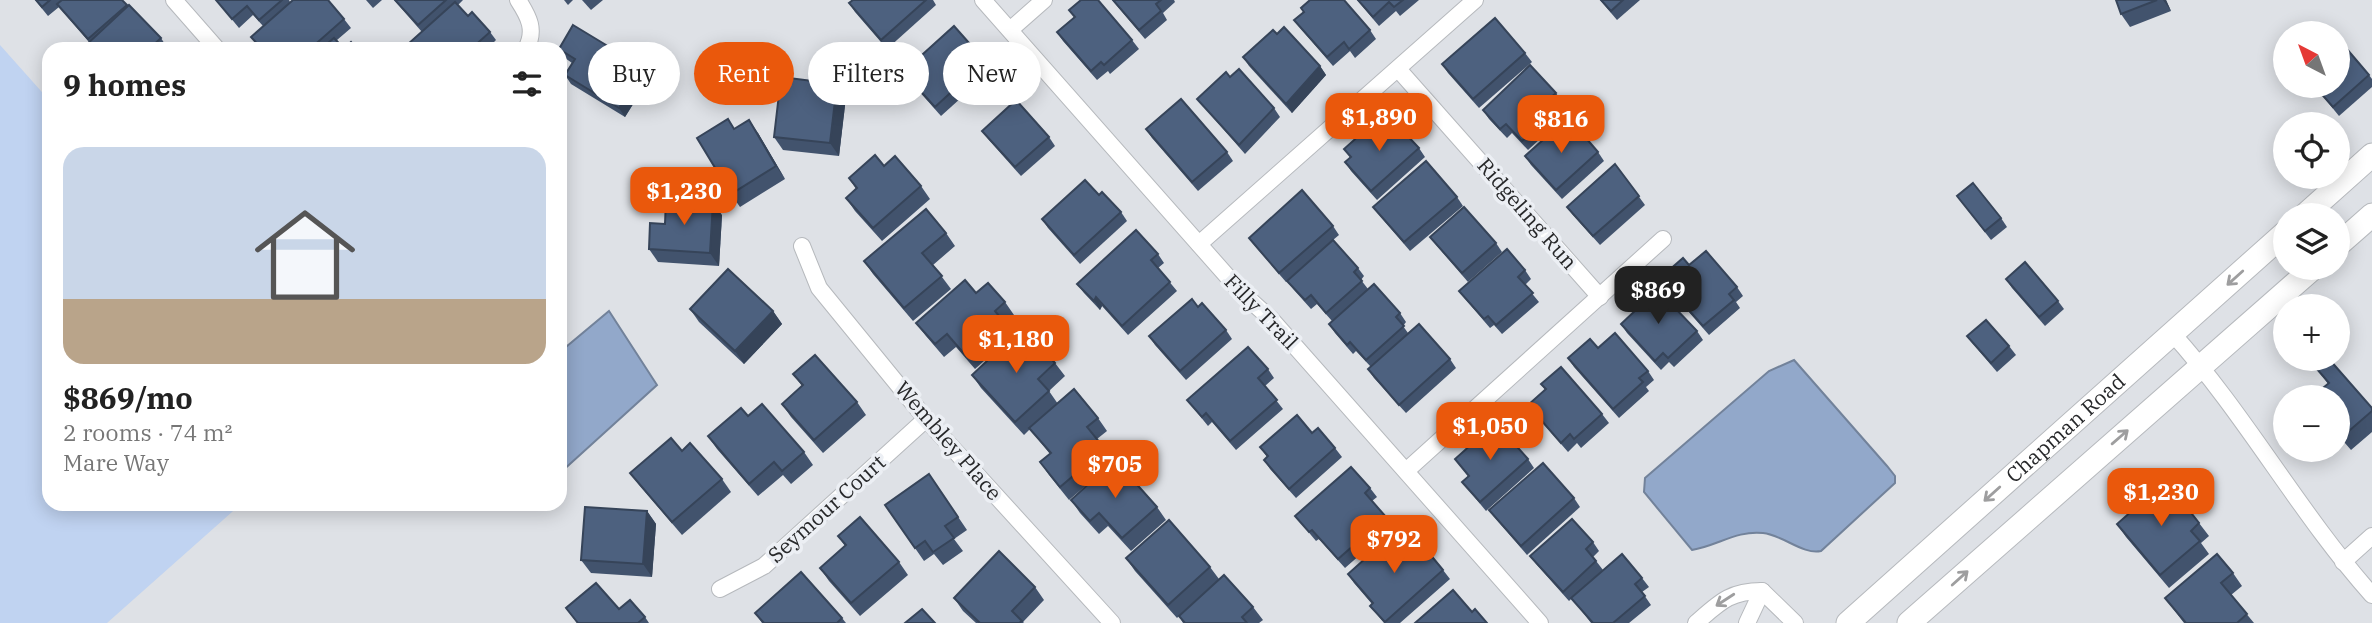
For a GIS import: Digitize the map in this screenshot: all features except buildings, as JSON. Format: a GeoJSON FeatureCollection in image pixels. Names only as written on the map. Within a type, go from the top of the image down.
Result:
{"type":"FeatureCollection","features":[{"type":"Feature","properties":{"kind":"street"},"geometry":{"type":"LineString","coordinates":[[174,0],[211,42]]}},
{"type":"Feature","properties":{"kind":"street"},"geometry":{"type":"LineString","coordinates":[[518,0],[530,19],[530,42]]}},
{"type":"Feature","properties":{"kind":"street","name":"Filly Trail"},"geometry":{"type":"LineString","coordinates":[[982,0],[1242,293],[1271,319],[1540,623]]}},
{"type":"Feature","properties":{"kind":"street"},"geometry":{"type":"LineString","coordinates":[[1010,30],[1044,0]]}},
{"type":"Feature","properties":{"kind":"street"},"geometry":{"type":"LineString","coordinates":[[1199,244],[1475,0]]}},
{"type":"Feature","properties":{"kind":"street","name":"Ridgeling Run"},"geometry":{"type":"LineString","coordinates":[[1398,69],[1600,297]]}},
{"type":"Feature","properties":{"kind":"street"},"geometry":{"type":"LineString","coordinates":[[2318,203],[2372,155]]}},
{"type":"Feature","properties":{"kind":"street"},"geometry":{"type":"LineString","coordinates":[[2350,235],[2372,215]]}},
{"type":"Feature","properties":{"kind":"street"},"geometry":{"type":"LineString","coordinates":[[1406,471],[1663,239]]}},
{"type":"Feature","properties":{"kind":"street","name":"Chapman Road"},"geometry":{"type":"LineString","coordinates":[[1847,623],[2273,244]]}},
{"type":"Feature","properties":{"kind":"street","name":"Wembley Place"},"geometry":{"type":"LineString","coordinates":[[802,246],[819,288],[926,419],[1107,621]]}},
{"type":"Feature","properties":{"kind":"street","name":"Chapman Road"},"geometry":{"type":"LineString","coordinates":[[1909,623],[2299,280]]}},
{"type":"Feature","properties":{"kind":"street"},"geometry":{"type":"LineString","coordinates":[[2172,333],[2202,366],[2343,562],[2372,595]]}},
{"type":"Feature","properties":{"kind":"street","name":"Seymour Court"},"geometry":{"type":"LineString","coordinates":[[720,589],[764,566],[926,419]]}},
{"type":"Feature","properties":{"kind":"street"},"geometry":{"type":"LineString","coordinates":[[2343,562],[2372,536]]}},
{"type":"Feature","properties":{"kind":"street"},"geometry":{"type":"LineString","coordinates":[[1696,623],[1725,598],[1741,591],[1762,591],[1795,623]]}},
{"type":"Feature","properties":{"kind":"street"},"geometry":{"type":"LineString","coordinates":[[1747,623],[1762,591]]}},
{"type":"Feature","properties":{"kind":"shaded area"},"geometry":{"type":"Polygon","coordinates":[[[0,45],[42,92],[42,511],[233,511],[107,623],[0,623],[0,45]]]}},
{"type":"Feature","properties":{"kind":"shaded area"},"geometry":{"type":"Polygon","coordinates":[[[609,311],[657,385],[567,467],[567,346],[609,311]]]}},
{"type":"Feature","properties":{"kind":"shaded area"},"geometry":{"type":"Polygon","coordinates":[[[1794,360],[1887,466],[1895,476],[1895,483],[1821,551],[1807,550],[1763,533],[1744,534],[1692,550],[1644,492],[1645,478],[1769,371],[1794,360]]]}}]}
